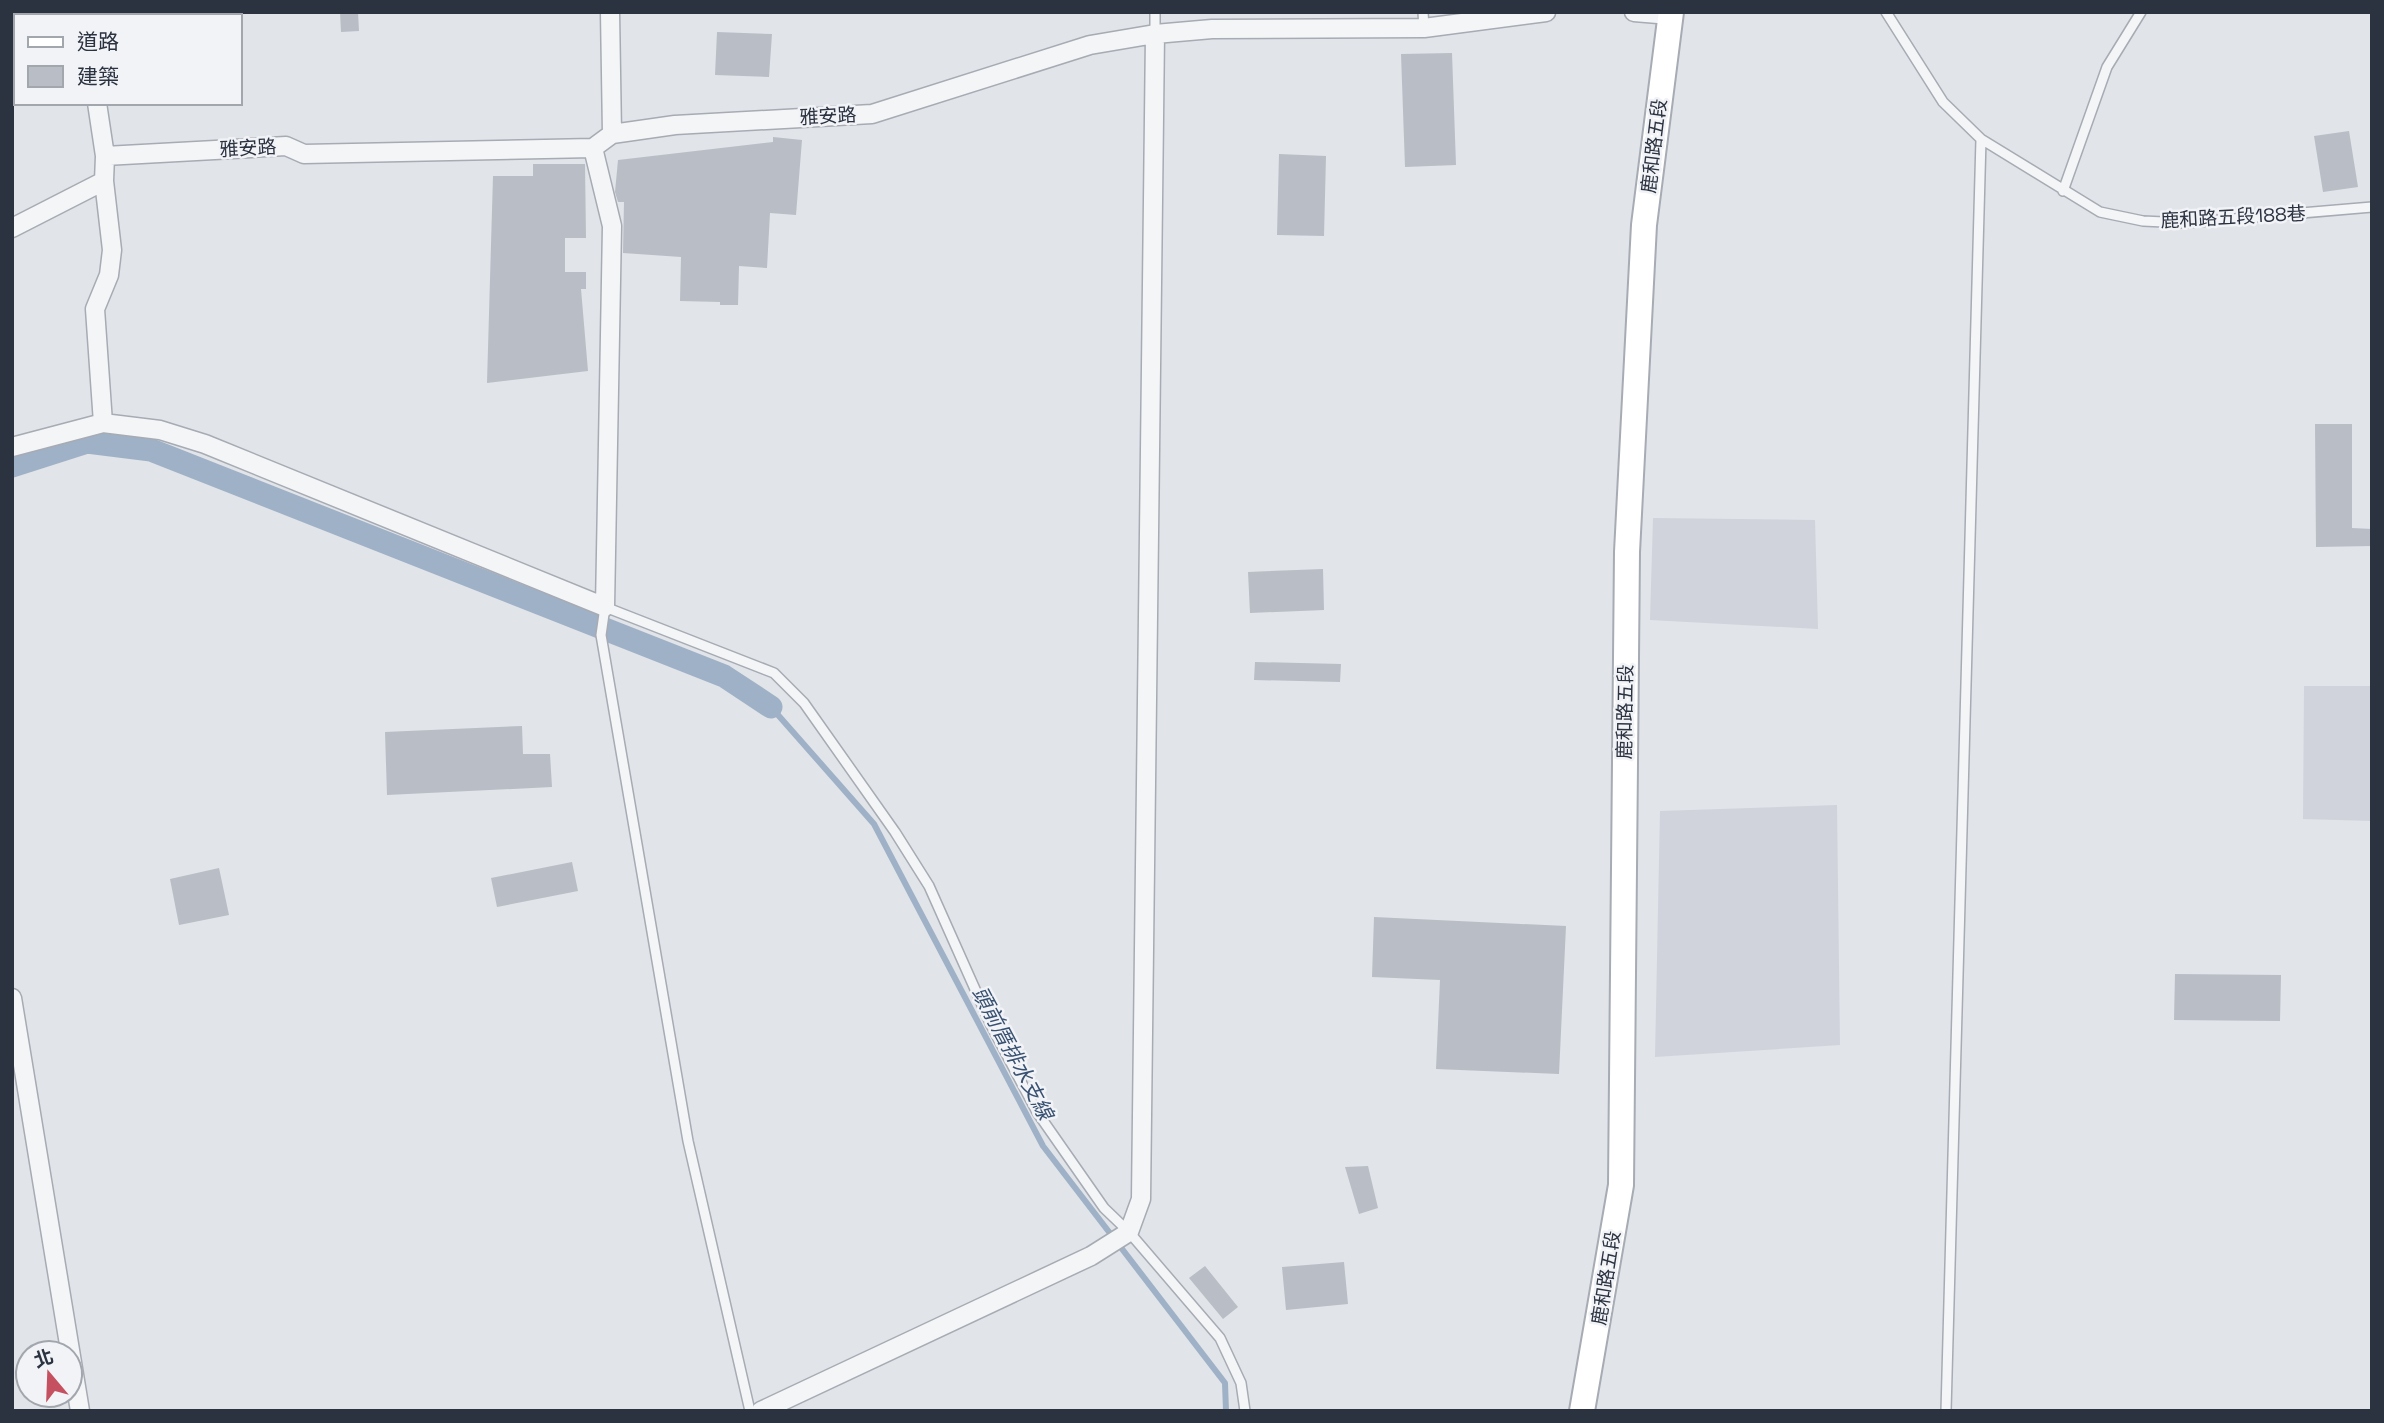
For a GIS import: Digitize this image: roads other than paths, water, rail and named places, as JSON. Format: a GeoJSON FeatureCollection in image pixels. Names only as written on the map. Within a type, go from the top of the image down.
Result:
{"type":"FeatureCollection","features":[{"type":"Feature","properties":{"kind":"main road","name":"鹿和路五段"},"geometry":{"type":"LineString","coordinates":[[1582,1411],[1621,1185],[1627,552],[1644,225],[1670,13]]}},
{"type":"Feature","properties":{"kind":"street"},"geometry":{"type":"LineString","coordinates":[[610,12],[612,134]]}},
{"type":"Feature","properties":{"kind":"street","name":"雅安路"},"geometry":{"type":"LineString","coordinates":[[105,156],[286,146],[304,153],[593,148],[612,134],[675,125],[872,114],[1090,45],[1155,34],[1546,12]]}},
{"type":"Feature","properties":{"kind":"street"},"geometry":{"type":"LineString","coordinates":[[1634,12],[1670,13]]}},
{"type":"Feature","properties":{"kind":"street"},"geometry":{"type":"LineString","coordinates":[[761,1411],[1091,1256],[1129,1232],[1141,1199],[1155,34]]}},
{"type":"Feature","properties":{"kind":"street"},"geometry":{"type":"LineString","coordinates":[[97,105],[105,156],[104,181],[112,250],[109,275],[95,309],[103,423]]}},
{"type":"Feature","properties":{"kind":"street"},"geometry":{"type":"LineString","coordinates":[[12,447],[103,423],[160,430],[205,443],[606,607],[612,226],[593,148]]}},
{"type":"Feature","properties":{"kind":"street"},"geometry":{"type":"LineString","coordinates":[[12,228],[104,181]]}},
{"type":"Feature","properties":{"kind":"street"},"geometry":{"type":"LineString","coordinates":[[12,998],[80,1411]]}},
{"type":"Feature","properties":{"kind":"lane"},"geometry":{"type":"LineString","coordinates":[[1155,12],[1155,34]]}},
{"type":"Feature","properties":{"kind":"lane","name":"鹿和路五段188巷"},"geometry":{"type":"LineString","coordinates":[[1886,12],[1943,102],[1981,139],[2099,212],[2143,221],[2185,223],[2372,207]]}},
{"type":"Feature","properties":{"kind":"lane"},"geometry":{"type":"LineString","coordinates":[[2063,191],[2107,67],[2141,12]]}},
{"type":"Feature","properties":{"kind":"lane"},"geometry":{"type":"LineString","coordinates":[[1946,1411],[1981,139]]}},
{"type":"Feature","properties":{"kind":"lane"},"geometry":{"type":"LineString","coordinates":[[750,1411],[688,1141],[601,635],[606,607],[774,673],[804,704],[895,832],[929,886],[991,1025],[1037,1112],[1104,1209],[1129,1232],[1220,1338],[1241,1383],[1245,1411]]}},
{"type":"Feature","properties":{"kind":"waterway"},"geometry":{"type":"LineString","coordinates":[[12,466],[87,442],[151,450],[724,676],[771,707]]}},
{"type":"Feature","properties":{"kind":"waterway","name":"頭前厝排水支線"},"geometry":{"type":"LineString","coordinates":[[771,707],[874,824],[1043,1146],[1225,1383],[1226,1411]]}}]}
